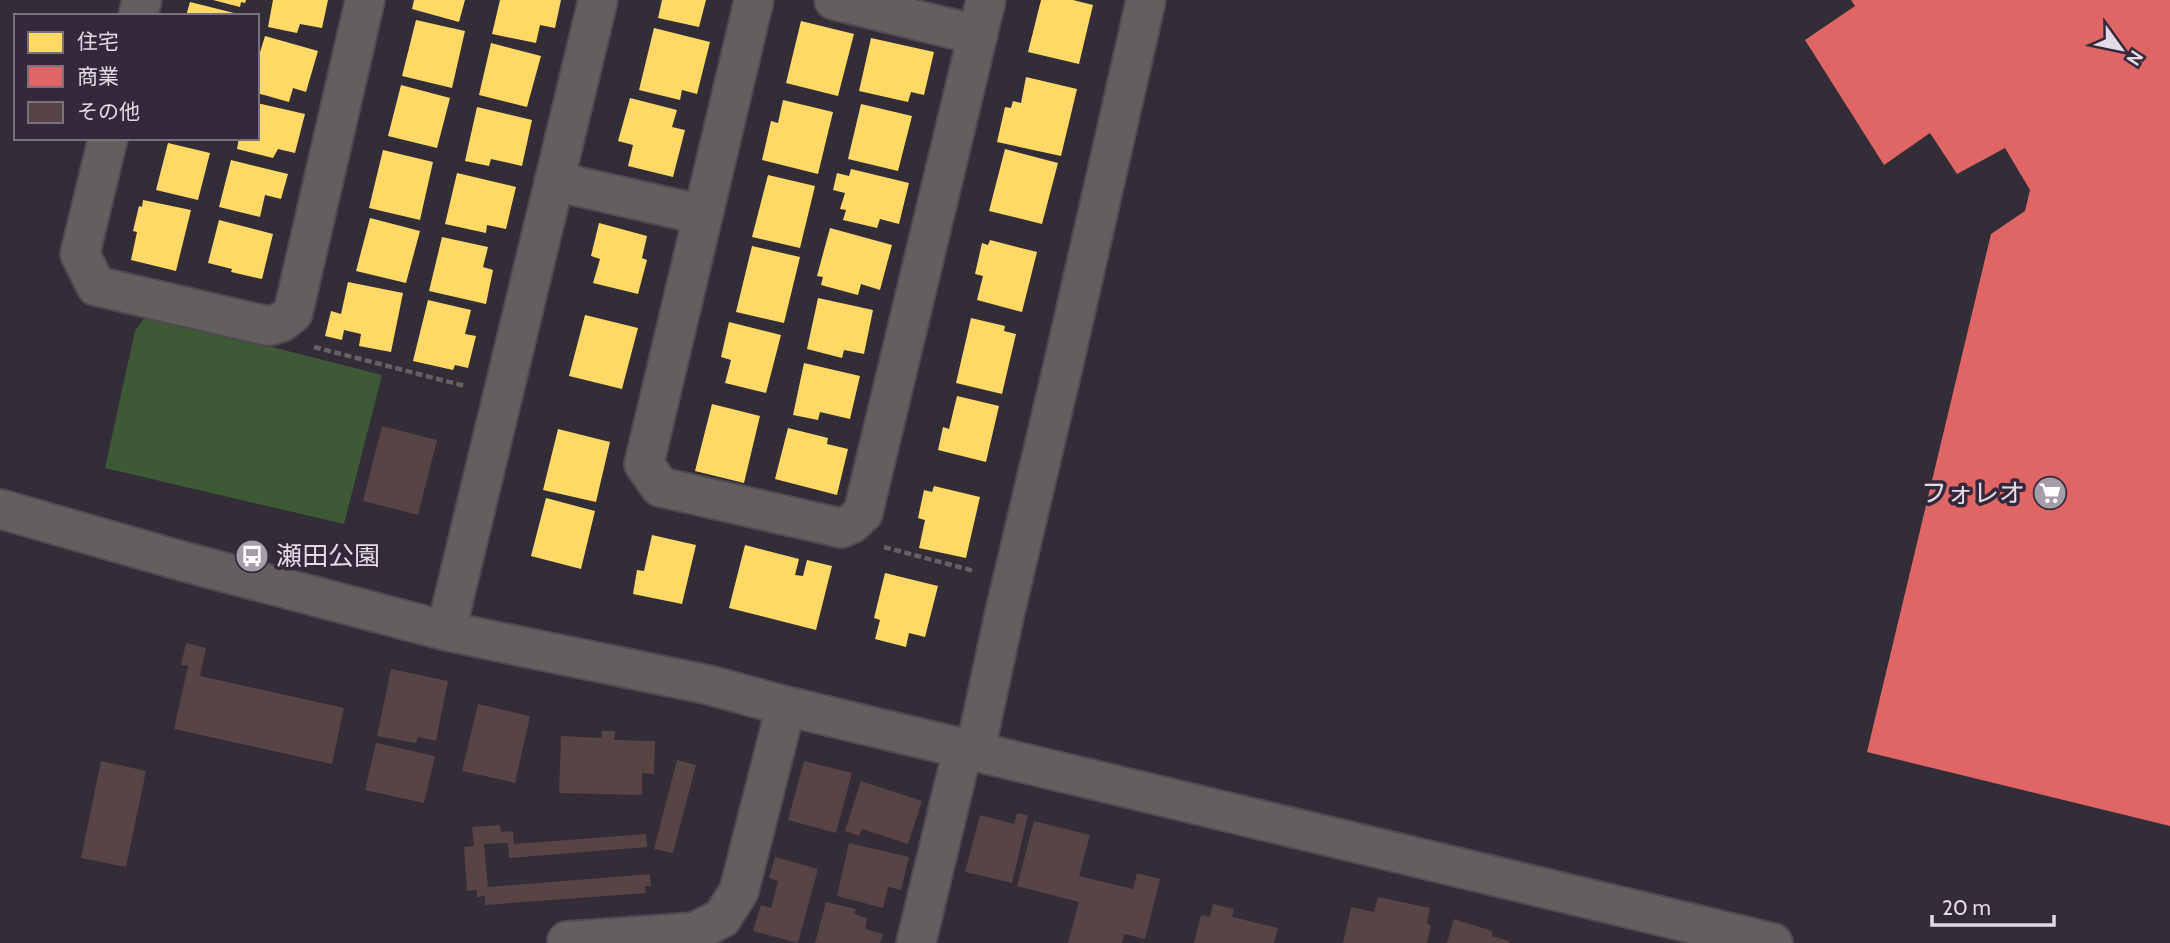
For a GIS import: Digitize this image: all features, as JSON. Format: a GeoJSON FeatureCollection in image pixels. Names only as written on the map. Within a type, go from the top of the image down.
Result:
{"type":"FeatureCollection","features":[{"type":"Feature","properties":{"kind":"street"},"geometry":{"type":"LineString","coordinates":[[108,140],[80,254],[96,286],[268,326],[282,322],[293,313],[365,0]]}},
{"type":"Feature","properties":{"kind":"street"},"geometry":{"type":"LineString","coordinates":[[446,631],[598,0]]}},
{"type":"Feature","properties":{"kind":"street"},"geometry":{"type":"LineString","coordinates":[[754,0],[644,464],[660,487],[841,528],[852,524],[863,513],[982,17],[834,0]]}},
{"type":"Feature","properties":{"kind":"street"},"geometry":{"type":"LineString","coordinates":[[916,943],[1012,581],[1146,0]]}},
{"type":"Feature","properties":{"kind":"street"},"geometry":{"type":"LineString","coordinates":[[554,181],[703,215]]}},
{"type":"Feature","properties":{"kind":"street"},"geometry":{"type":"LineString","coordinates":[[0,509],[178,561],[446,631],[709,685],[786,706],[1773,943]]}},
{"type":"Feature","properties":{"kind":"street"},"geometry":{"type":"LineString","coordinates":[[567,941],[695,932],[722,918],[738,891],[786,706]]}},
{"type":"Feature","properties":{"kind":"path"},"geometry":{"type":"LineString","coordinates":[[282,322],[301,344],[503,396]]}},
{"type":"Feature","properties":{"kind":"path"},"geometry":{"type":"LineString","coordinates":[[852,524],[873,544],[1012,581]]}},
{"type":"Feature","properties":{"kind":"green space"},"geometry":{"type":"Polygon","coordinates":[[[146,315],[382,375],[344,524],[105,468],[135,331],[146,315]]]}},
{"type":"Feature","properties":{"kind":"building: 住宅"},"geometry":{"type":"Polygon","coordinates":[[[213,0],[246,0],[245,3],[241,2],[240,7],[213,0]]]}},
{"type":"Feature","properties":{"kind":"building: 住宅"},"geometry":{"type":"Polygon","coordinates":[[[273,0],[328,0],[322,28],[300,24],[297,33],[268,27],[273,0]]]}},
{"type":"Feature","properties":{"kind":"building: 住宅"},"geometry":{"type":"Polygon","coordinates":[[[414,0],[465,0],[459,22],[412,9],[414,0]]]}},
{"type":"Feature","properties":{"kind":"building: 住宅"},"geometry":{"type":"Polygon","coordinates":[[[500,0],[561,0],[555,28],[540,25],[536,43],[492,34],[500,0]]]}},
{"type":"Feature","properties":{"kind":"building: 住宅"},"geometry":{"type":"Polygon","coordinates":[[[662,0],[706,0],[699,27],[658,18],[662,0]]]}},
{"type":"Feature","properties":{"kind":"building: 住宅"},"geometry":{"type":"Polygon","coordinates":[[[1041,0],[1073,0],[1093,5],[1079,64],[1028,52],[1041,0]]]}},
{"type":"Feature","properties":{"kind":"building: 住宅"},"geometry":{"type":"Polygon","coordinates":[[[190,2],[238,14],[187,14],[190,2]]]}},
{"type":"Feature","properties":{"kind":"building: 住宅"},"geometry":{"type":"Polygon","coordinates":[[[416,20],[465,31],[452,88],[402,76],[416,20]]]}},
{"type":"Feature","properties":{"kind":"building: 住宅"},"geometry":{"type":"Polygon","coordinates":[[[801,21],[854,34],[838,96],[786,83],[801,21]]]}},
{"type":"Feature","properties":{"kind":"building: 住宅"},"geometry":{"type":"Polygon","coordinates":[[[654,28],[710,42],[697,94],[682,90],[680,100],[639,90],[654,28]]]}},
{"type":"Feature","properties":{"kind":"building: 住宅"},"geometry":{"type":"Polygon","coordinates":[[[265,36],[318,51],[306,92],[293,88],[289,102],[259,94],[259,56],[265,36]]]}},
{"type":"Feature","properties":{"kind":"building: 住宅"},"geometry":{"type":"Polygon","coordinates":[[[871,38],[934,52],[924,95],[911,92],[908,102],[859,91],[871,38]]]}},
{"type":"Feature","properties":{"kind":"building: 住宅"},"geometry":{"type":"Polygon","coordinates":[[[491,43],[541,56],[527,107],[479,95],[491,43]]]}},
{"type":"Feature","properties":{"kind":"building: 住宅"},"geometry":{"type":"Polygon","coordinates":[[[1026,77],[1077,89],[1061,156],[997,142],[1005,107],[1011,108],[1013,101],[1021,103],[1026,77]]]}},
{"type":"Feature","properties":{"kind":"building: 住宅"},"geometry":{"type":"Polygon","coordinates":[[[401,85],[450,98],[437,148],[388,136],[401,85]]]}},
{"type":"Feature","properties":{"kind":"building: 住宅"},"geometry":{"type":"Polygon","coordinates":[[[630,98],[677,110],[672,127],[685,130],[673,177],[628,166],[633,145],[618,141],[630,98]]]}},
{"type":"Feature","properties":{"kind":"building: 住宅"},"geometry":{"type":"Polygon","coordinates":[[[783,100],[833,112],[818,174],[762,160],[771,121],[778,123],[783,100]]]}},
{"type":"Feature","properties":{"kind":"building: 住宅"},"geometry":{"type":"Polygon","coordinates":[[[259,103],[305,114],[295,153],[278,149],[273,158],[237,149],[239,140],[259,140],[259,103]]]}},
{"type":"Feature","properties":{"kind":"building: 住宅"},"geometry":{"type":"Polygon","coordinates":[[[861,104],[912,116],[898,171],[848,159],[861,104]]]}},
{"type":"Feature","properties":{"kind":"building: 住宅"},"geometry":{"type":"Polygon","coordinates":[[[477,107],[532,120],[522,166],[491,159],[489,166],[465,161],[477,107]]]}},
{"type":"Feature","properties":{"kind":"building: 住宅"},"geometry":{"type":"Polygon","coordinates":[[[168,143],[210,153],[198,200],[156,190],[168,143]]]}},
{"type":"Feature","properties":{"kind":"building: 住宅"},"geometry":{"type":"Polygon","coordinates":[[[1005,149],[1058,163],[1042,224],[989,211],[1005,149]]]}},
{"type":"Feature","properties":{"kind":"building: 住宅"},"geometry":{"type":"Polygon","coordinates":[[[383,150],[433,162],[420,220],[369,208],[383,150]]]}},
{"type":"Feature","properties":{"kind":"building: 住宅"},"geometry":{"type":"Polygon","coordinates":[[[231,160],[288,174],[281,199],[265,195],[260,217],[219,207],[231,160]]]}},
{"type":"Feature","properties":{"kind":"building: 住宅"},"geometry":{"type":"Polygon","coordinates":[[[851,169],[909,183],[899,224],[880,219],[877,228],[843,220],[846,210],[840,209],[845,193],[833,190],[837,173],[849,176],[851,169]]]}},
{"type":"Feature","properties":{"kind":"building: 住宅"},"geometry":{"type":"Polygon","coordinates":[[[457,173],[516,187],[506,229],[487,225],[486,233],[445,224],[457,173]]]}},
{"type":"Feature","properties":{"kind":"building: 住宅"},"geometry":{"type":"Polygon","coordinates":[[[768,175],[815,186],[800,248],[752,237],[768,175]]]}},
{"type":"Feature","properties":{"kind":"building: 住宅"},"geometry":{"type":"Polygon","coordinates":[[[143,200],[191,210],[176,271],[131,260],[137,232],[133,231],[143,200]]]}},
{"type":"Feature","properties":{"kind":"building: 住宅"},"geometry":{"type":"Polygon","coordinates":[[[370,218],[420,231],[406,283],[356,271],[370,218]]]}},
{"type":"Feature","properties":{"kind":"building: 住宅"},"geometry":{"type":"Polygon","coordinates":[[[219,220],[273,234],[262,279],[208,263],[219,220]]]}},
{"type":"Feature","properties":{"kind":"building: 住宅"},"geometry":{"type":"Polygon","coordinates":[[[599,223],[647,236],[642,258],[647,260],[638,294],[593,283],[600,259],[591,256],[599,223]]]}},
{"type":"Feature","properties":{"kind":"building: 住宅"},"geometry":{"type":"Polygon","coordinates":[[[830,228],[892,245],[880,290],[861,284],[858,295],[821,285],[823,277],[817,276],[830,228]]]}},
{"type":"Feature","properties":{"kind":"building: 住宅"},"geometry":{"type":"Polygon","coordinates":[[[442,237],[488,247],[483,267],[493,270],[486,304],[429,291],[442,237]]]}},
{"type":"Feature","properties":{"kind":"building: 住宅"},"geometry":{"type":"Polygon","coordinates":[[[990,240],[1037,252],[1022,312],[977,300],[983,276],[975,274],[982,243],[988,245],[990,240]]]}},
{"type":"Feature","properties":{"kind":"building: 住宅"},"geometry":{"type":"Polygon","coordinates":[[[752,246],[800,257],[784,323],[736,312],[752,246]]]}},
{"type":"Feature","properties":{"kind":"building: 住宅"},"geometry":{"type":"Polygon","coordinates":[[[348,282],[403,293],[391,352],[359,346],[361,334],[344,330],[342,340],[325,336],[331,311],[341,314],[348,282]]]}},
{"type":"Feature","properties":{"kind":"building: 住宅"},"geometry":{"type":"Polygon","coordinates":[[[818,298],[873,310],[864,354],[844,350],[842,358],[807,349],[818,298]]]}},
{"type":"Feature","properties":{"kind":"building: 住宅"},"geometry":{"type":"Polygon","coordinates":[[[428,300],[471,310],[465,334],[476,336],[468,368],[455,365],[453,370],[413,361],[428,300]]]}},
{"type":"Feature","properties":{"kind":"building: 住宅"},"geometry":{"type":"Polygon","coordinates":[[[585,315],[638,328],[622,389],[569,376],[585,315]]]}},
{"type":"Feature","properties":{"kind":"building: 住宅"},"geometry":{"type":"Polygon","coordinates":[[[971,318],[1005,326],[1004,331],[1016,334],[1002,394],[956,383],[971,318]]]}},
{"type":"Feature","properties":{"kind":"building: 住宅"},"geometry":{"type":"Polygon","coordinates":[[[729,322],[781,335],[766,393],[725,383],[731,360],[721,357],[729,322]]]}},
{"type":"Feature","properties":{"kind":"building: 住宅"},"geometry":{"type":"Polygon","coordinates":[[[804,363],[860,376],[850,419],[820,412],[818,420],[793,415],[804,363]]]}},
{"type":"Feature","properties":{"kind":"building: 住宅"},"geometry":{"type":"Polygon","coordinates":[[[957,396],[999,406],[986,462],[938,450],[943,427],[949,429],[957,396]]]}},
{"type":"Feature","properties":{"kind":"building: 住宅"},"geometry":{"type":"Polygon","coordinates":[[[712,404],[760,416],[744,483],[695,471],[712,404]]]}},
{"type":"Feature","properties":{"kind":"building: 住宅"},"geometry":{"type":"Polygon","coordinates":[[[788,428],[828,438],[827,444],[848,449],[837,495],[775,479],[788,428]]]}},
{"type":"Feature","properties":{"kind":"building: 住宅"},"geometry":{"type":"Polygon","coordinates":[[[558,429],[610,442],[596,502],[543,490],[558,429]]]}},
{"type":"Feature","properties":{"kind":"building: 住宅"},"geometry":{"type":"Polygon","coordinates":[[[934,486],[980,497],[966,558],[919,548],[925,520],[918,518],[924,490],[932,492],[934,486]]]}},
{"type":"Feature","properties":{"kind":"building: 住宅"},"geometry":{"type":"Polygon","coordinates":[[[546,498],[595,511],[581,569],[531,556],[546,498]]]}},
{"type":"Feature","properties":{"kind":"building: 住宅"},"geometry":{"type":"Polygon","coordinates":[[[652,535],[696,545],[682,604],[633,594],[637,570],[644,571],[652,535]]]}},
{"type":"Feature","properties":{"kind":"building: 住宅"},"geometry":{"type":"Polygon","coordinates":[[[745,545],[799,559],[795,575],[803,576],[807,560],[832,566],[816,630],[729,608],[745,545]]]}},
{"type":"Feature","properties":{"kind":"building: 住宅"},"geometry":{"type":"Polygon","coordinates":[[[885,573],[938,586],[925,637],[909,633],[906,647],[875,639],[880,620],[874,618],[885,573]]]}},
{"type":"Feature","properties":{"kind":"building: 商業","name":"フォレオ"},"geometry":{"type":"Polygon","coordinates":[[[1851,0],[2170,0],[2170,826],[1867,752],[1991,234],[2025,211],[2030,190],[2005,148],[1957,174],[1930,133],[1884,165],[1805,40],[1855,6],[1851,0]]]}},
{"type":"Feature","properties":{"kind":"building: その他"},"geometry":{"type":"Polygon","coordinates":[[[382,426],[437,440],[418,515],[363,501],[382,426]]]}},
{"type":"Feature","properties":{"kind":"building: その他"},"geometry":{"type":"Polygon","coordinates":[[[186,643],[206,648],[200,676],[344,708],[332,764],[174,729],[188,666],[181,665],[186,643]]]}},
{"type":"Feature","properties":{"kind":"building: その他"},"geometry":{"type":"Polygon","coordinates":[[[391,669],[448,681],[436,741],[418,737],[416,743],[377,736],[391,669]]]}},
{"type":"Feature","properties":{"kind":"building: その他"},"geometry":{"type":"Polygon","coordinates":[[[478,704],[530,716],[515,783],[462,771],[478,704]]]}},
{"type":"Feature","properties":{"kind":"building: その他"},"geometry":{"type":"Polygon","coordinates":[[[602,731],[615,731],[614,740],[655,741],[654,774],[642,773],[642,795],[559,793],[561,736],[602,738],[602,731]]]}},
{"type":"Feature","properties":{"kind":"building: その他"},"geometry":{"type":"Polygon","coordinates":[[[376,743],[435,756],[424,803],[365,790],[376,743]]]}},
{"type":"Feature","properties":{"kind":"building: その他"},"geometry":{"type":"Polygon","coordinates":[[[677,760],[696,765],[673,853],[654,849],[677,760]]]}},
{"type":"Feature","properties":{"kind":"building: その他"},"geometry":{"type":"Polygon","coordinates":[[[101,761],[146,771],[126,867],[81,858],[101,761]]]}},
{"type":"Feature","properties":{"kind":"building: その他"},"geometry":{"type":"Polygon","coordinates":[[[804,761],[852,773],[836,833],[788,820],[804,761]]]}},
{"type":"Feature","properties":{"kind":"building: その他"},"geometry":{"type":"Polygon","coordinates":[[[861,781],[922,801],[908,844],[862,829],[859,836],[845,831],[861,781]]]}},
{"type":"Feature","properties":{"kind":"building: その他"},"geometry":{"type":"Polygon","coordinates":[[[1017,813],[1028,815],[1012,883],[965,872],[980,815],[1014,824],[1017,813]]]}},
{"type":"Feature","properties":{"kind":"building: その他"},"geometry":{"type":"Polygon","coordinates":[[[1034,821],[1090,835],[1079,876],[1133,889],[1137,873],[1160,879],[1145,939],[1124,934],[1122,943],[1068,943],[1079,902],[1017,886],[1034,821]]]}},
{"type":"Feature","properties":{"kind":"building: その他"},"geometry":{"type":"Polygon","coordinates":[[[500,825],[501,832],[513,831],[514,844],[646,834],[647,847],[509,858],[508,843],[484,844],[488,887],[650,874],[651,886],[645,886],[646,893],[485,905],[485,896],[477,897],[477,890],[467,891],[464,847],[474,846],[472,827],[500,825]]]}},
{"type":"Feature","properties":{"kind":"building: その他"},"geometry":{"type":"Polygon","coordinates":[[[849,843],[909,857],[901,890],[888,887],[883,908],[837,896],[849,843]]]}},
{"type":"Feature","properties":{"kind":"building: その他"},"geometry":{"type":"Polygon","coordinates":[[[775,857],[818,869],[798,943],[753,931],[761,905],[771,908],[778,881],[769,878],[775,857]]]}},
{"type":"Feature","properties":{"kind":"building: その他"},"geometry":{"type":"Polygon","coordinates":[[[1378,897],[1430,908],[1427,923],[1431,926],[1427,943],[1343,943],[1351,907],[1374,912],[1378,897]]]}},
{"type":"Feature","properties":{"kind":"building: その他"},"geometry":{"type":"Polygon","coordinates":[[[826,902],[856,909],[854,914],[867,918],[865,929],[883,934],[880,943],[815,943],[826,902]]]}},
{"type":"Feature","properties":{"kind":"building: その他"},"geometry":{"type":"Polygon","coordinates":[[[1213,904],[1234,909],[1232,917],[1278,928],[1274,943],[1194,943],[1201,915],[1210,917],[1213,904]]]}},
{"type":"Feature","properties":{"kind":"building: その他"},"geometry":{"type":"Polygon","coordinates":[[[1454,919],[1492,931],[1492,936],[1509,943],[1447,943],[1454,919]]]}},
{"type":"Feature","properties":{"kind":"place","name":"フォレオ"},"geometry":{"type":"Point","coordinates":[2050,493]}},
{"type":"Feature","properties":{"kind":"place","name":"瀬田公園"},"geometry":{"type":"Point","coordinates":[252,556]}}]}
